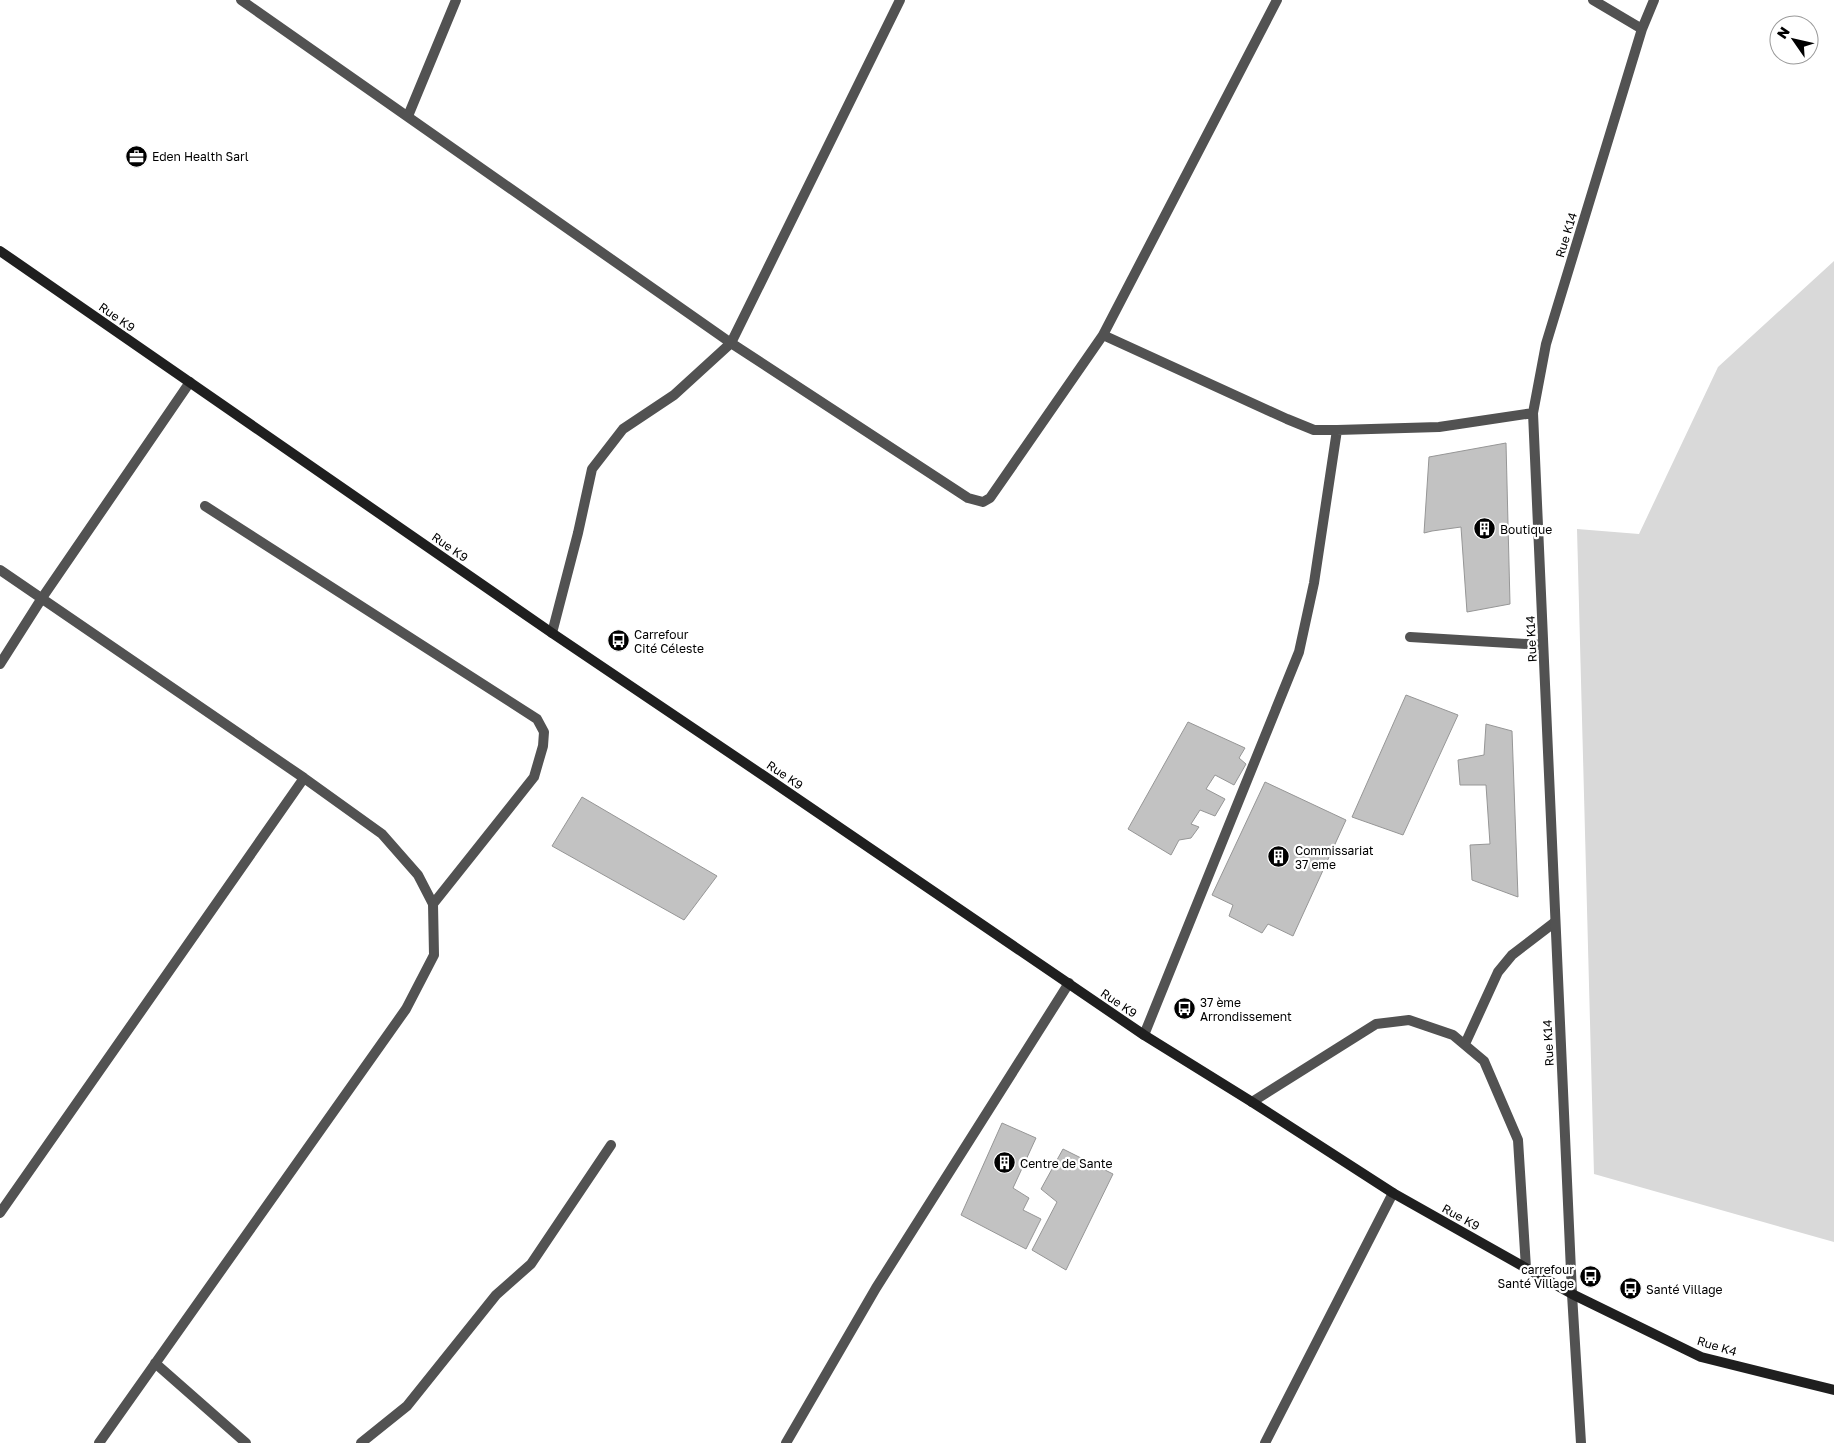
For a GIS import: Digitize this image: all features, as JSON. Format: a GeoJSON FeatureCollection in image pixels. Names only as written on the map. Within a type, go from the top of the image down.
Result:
{"type":"FeatureCollection","features":[{"type":"Feature","properties":{"kind":"street"},"geometry":{"type":"LineString","coordinates":[[242,0],[731,342],[968,498],[982,502],[990,498],[1103,335],[1277,0]]}},
{"type":"Feature","properties":{"kind":"street"},"geometry":{"type":"LineString","coordinates":[[408,116],[456,0]]}},
{"type":"Feature","properties":{"kind":"street"},"geometry":{"type":"LineString","coordinates":[[552,633],[578,533],[592,468],[623,429],[674,395],[731,342],[900,0]]}},
{"type":"Feature","properties":{"kind":"street"},"geometry":{"type":"LineString","coordinates":[[1593,0],[1642,29]]}},
{"type":"Feature","properties":{"kind":"street","name":"Rue K14"},"geometry":{"type":"LineString","coordinates":[[1581,1443],[1572,1294],[1533,413],[1546,344],[1642,29],[1654,0]]}},
{"type":"Feature","properties":{"kind":"street","name":"Rue K9"},"geometry":{"type":"LineString","coordinates":[[0,251],[552,633],[1144,1035],[1393,1193],[1572,1294]]}},
{"type":"Feature","properties":{"kind":"street"},"geometry":{"type":"LineString","coordinates":[[1103,335],[1314,430],[1439,427],[1533,413]]}},
{"type":"Feature","properties":{"kind":"street"},"geometry":{"type":"LineString","coordinates":[[0,664],[42,598],[190,382]]}},
{"type":"Feature","properties":{"kind":"street"},"geometry":{"type":"LineString","coordinates":[[1144,1035],[1299,652],[1314,583],[1337,430]]}},
{"type":"Feature","properties":{"kind":"street"},"geometry":{"type":"LineString","coordinates":[[205,506],[537,719],[544,732],[543,746],[534,777],[433,904]]}},
{"type":"Feature","properties":{"kind":"street"},"geometry":{"type":"LineString","coordinates":[[0,570],[304,778],[382,834],[418,875],[433,904],[434,955],[406,1009],[99,1443]]}},
{"type":"Feature","properties":{"kind":"street"},"geometry":{"type":"LineString","coordinates":[[1410,637],[1543,645]]}},
{"type":"Feature","properties":{"kind":"street"},"geometry":{"type":"LineString","coordinates":[[0,1213],[304,778]]}},
{"type":"Feature","properties":{"kind":"street"},"geometry":{"type":"LineString","coordinates":[[1465,1044],[1498,972],[1512,954],[1555,922]]}},
{"type":"Feature","properties":{"kind":"street"},"geometry":{"type":"LineString","coordinates":[[786,1443],[876,1288],[1068,983]]}},
{"type":"Feature","properties":{"kind":"street"},"geometry":{"type":"LineString","coordinates":[[1252,1102],[1376,1024],[1409,1020],[1453,1035],[1484,1061],[1518,1140],[1526,1268]]}},
{"type":"Feature","properties":{"kind":"street"},"geometry":{"type":"LineString","coordinates":[[361,1443],[407,1406],[496,1295],[531,1264],[611,1145]]}},
{"type":"Feature","properties":{"kind":"street"},"geometry":{"type":"LineString","coordinates":[[1265,1443],[1393,1193]]}},
{"type":"Feature","properties":{"kind":"street","name":"Rue K4"},"geometry":{"type":"LineString","coordinates":[[1572,1294],[1701,1357],[1834,1390]]}},
{"type":"Feature","properties":{"kind":"street"},"geometry":{"type":"LineString","coordinates":[[155,1364],[246,1443]]}},
{"type":"Feature","properties":{"kind":"shaded area"},"geometry":{"type":"Polygon","coordinates":[[[1834,261],[1834,1242],[1594,1174],[1577,529],[1639,534],[1718,367],[1834,261]]]}},
{"type":"Feature","properties":{"kind":"building","name":"Boutique"},"geometry":{"type":"Polygon","coordinates":[[[1506,443],[1510,604],[1467,612],[1461,527],[1424,533],[1429,457],[1506,443]]]}},
{"type":"Feature","properties":{"kind":"building"},"geometry":{"type":"Polygon","coordinates":[[[1406,695],[1458,715],[1403,835],[1352,817],[1406,695]]]}},
{"type":"Feature","properties":{"kind":"building"},"geometry":{"type":"Polygon","coordinates":[[[1188,722],[1245,748],[1239,758],[1246,764],[1234,785],[1215,775],[1206,789],[1225,799],[1215,816],[1200,810],[1191,824],[1199,827],[1191,838],[1179,840],[1171,855],[1128,829],[1188,722]]]}},
{"type":"Feature","properties":{"kind":"building"},"geometry":{"type":"Polygon","coordinates":[[[1486,724],[1512,731],[1518,897],[1472,880],[1470,845],[1490,844],[1486,785],[1460,785],[1458,760],[1484,755],[1486,724]]]}},
{"type":"Feature","properties":{"kind":"building","name":"Commissariat 37 eme"},"geometry":{"type":"Polygon","coordinates":[[[1265,782],[1346,820],[1293,936],[1268,924],[1262,933],[1229,916],[1233,905],[1212,895],[1265,782]]]}},
{"type":"Feature","properties":{"kind":"building"},"geometry":{"type":"Polygon","coordinates":[[[582,797],[717,876],[684,920],[552,846],[582,797]]]}},
{"type":"Feature","properties":{"kind":"building","name":"Centre de Sante"},"geometry":{"type":"Polygon","coordinates":[[[1002,1123],[1036,1138],[1013,1188],[1029,1198],[1023,1210],[1041,1219],[1026,1249],[961,1215],[1002,1123]]]}},
{"type":"Feature","properties":{"kind":"building","name":"Centre de Sante"},"geometry":{"type":"Polygon","coordinates":[[[1063,1149],[1113,1174],[1066,1270],[1032,1250],[1057,1202],[1041,1189],[1063,1149]]]}},
{"type":"Feature","properties":{"kind":"place","name":"Eden Health Sarl"},"geometry":{"type":"Point","coordinates":[136,156]}},
{"type":"Feature","properties":{"kind":"place","name":"Boutique"},"geometry":{"type":"Point","coordinates":[1484,529]}},
{"type":"Feature","properties":{"kind":"place","name":"Carrefour Cité Céleste"},"geometry":{"type":"Point","coordinates":[618,641]}},
{"type":"Feature","properties":{"kind":"place","name":"Commissariat 37 eme"},"geometry":{"type":"Point","coordinates":[1279,857]}},
{"type":"Feature","properties":{"kind":"place","name":"37 ème Arrondissement"},"geometry":{"type":"Point","coordinates":[1184,1009]}},
{"type":"Feature","properties":{"kind":"place","name":"Centre de Sante"},"geometry":{"type":"Point","coordinates":[1004,1163]}},
{"type":"Feature","properties":{"kind":"place","name":"carrefour Santé Village"},"geometry":{"type":"Point","coordinates":[1590,1276]}},
{"type":"Feature","properties":{"kind":"place","name":"Santé Village"},"geometry":{"type":"Point","coordinates":[1630,1289]}}]}
